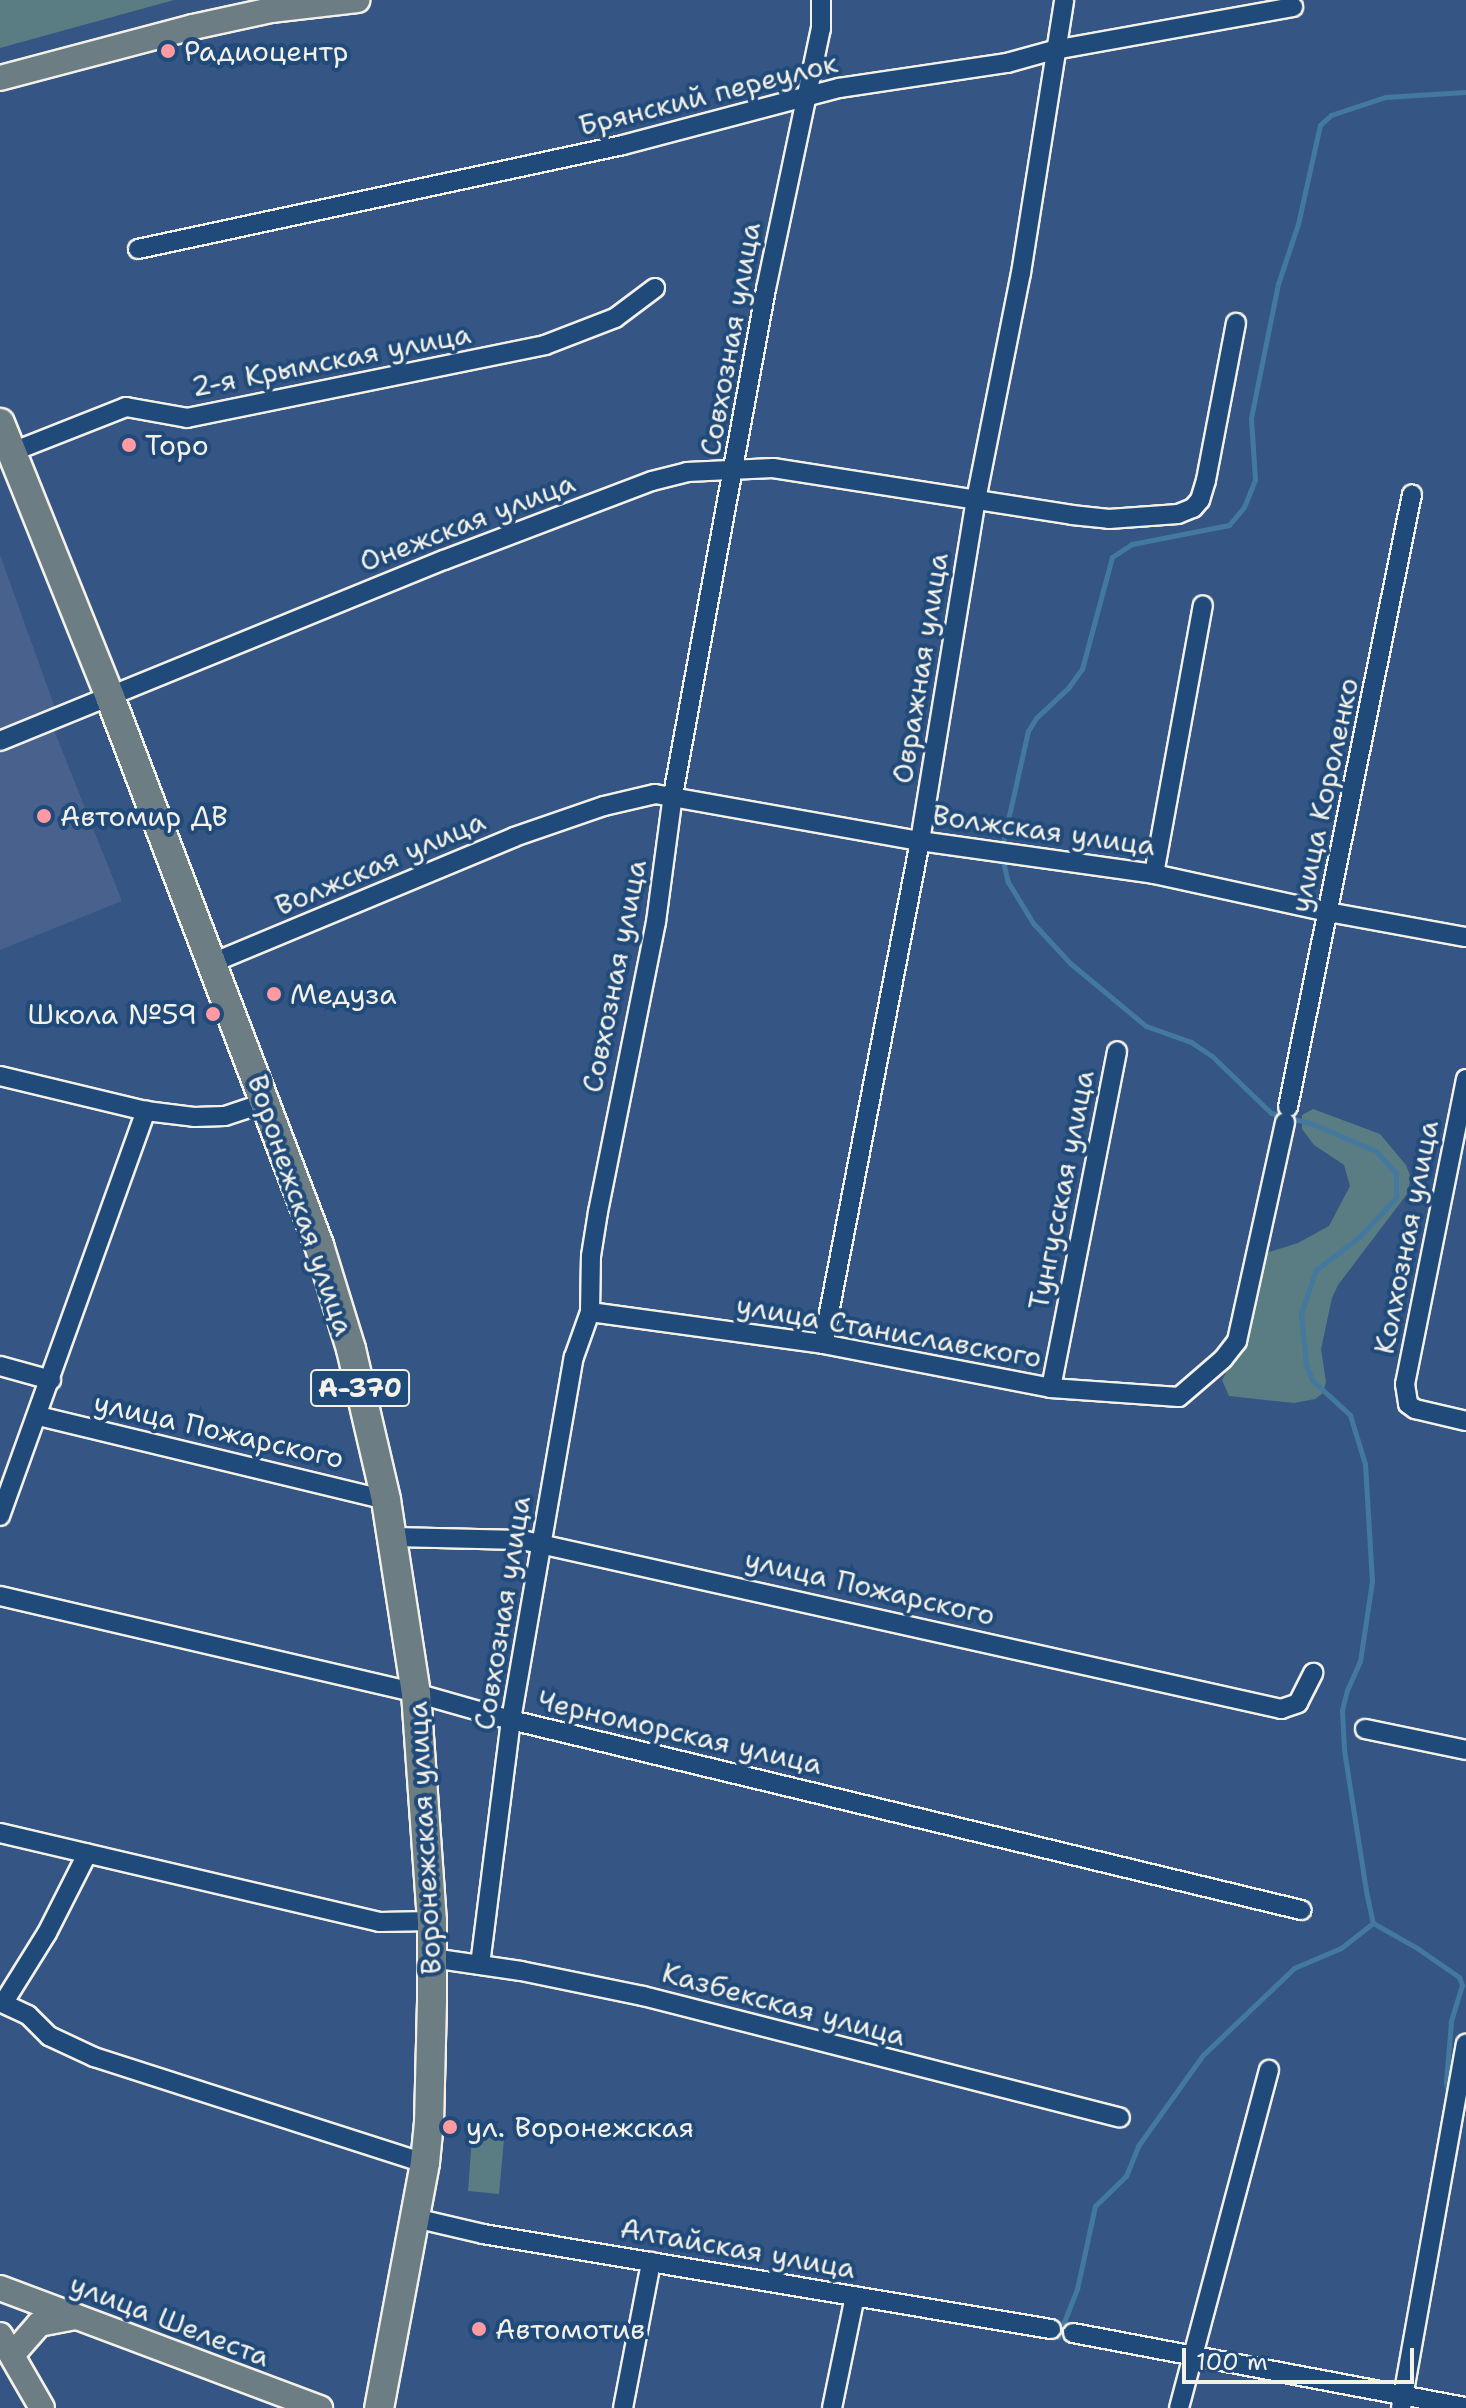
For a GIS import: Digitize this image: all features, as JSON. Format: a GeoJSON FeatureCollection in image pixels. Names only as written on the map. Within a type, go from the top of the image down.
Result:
{"type":"FeatureCollection","features":[{"type":"Feature","properties":{"kind":"highway","name":"Воронежская улица"},"geometry":{"type":"LineString","coordinates":[[0,423],[267,1102],[335,1294],[386,1500],[416,1693],[432,1958],[429,2122],[425,2163],[379,2408]]}},
{"type":"Feature","properties":{"kind":"main road"},"geometry":{"type":"LineString","coordinates":[[0,78],[193,27],[271,10],[357,0]]}},
{"type":"Feature","properties":{"kind":"main road","name":"улица Шелеста"},"geometry":{"type":"LineString","coordinates":[[0,2288],[320,2408]]}},
{"type":"Feature","properties":{"kind":"main road"},"geometry":{"type":"LineString","coordinates":[[42,2408],[6,2344],[39,2324],[74,2317]]}},
{"type":"Feature","properties":{"kind":"street","name":"Совхозная улица"},"geometry":{"type":"LineString","coordinates":[[480,1965],[511,1720],[541,1544],[574,1357],[590,1312],[591,1256],[656,922],[673,795],[805,95],[821,29],[821,0]]}},
{"type":"Feature","properties":{"kind":"street","name":"Овражная улица"},"geometry":{"type":"LineString","coordinates":[[823,1344],[920,841],[976,500],[1021,273],[1064,0]]}},
{"type":"Feature","properties":{"kind":"street","name":"Брянский переулок"},"geometry":{"type":"LineString","coordinates":[[138,249],[623,145],[805,95],[1007,63],[1054,50],[1293,7]]}},
{"type":"Feature","properties":{"kind":"street","name":"2-я Крымская улица"},"geometry":{"type":"LineString","coordinates":[[12,452],[126,407],[187,418],[545,345],[615,318],[655,288]]}},
{"type":"Feature","properties":{"kind":"street"},"geometry":{"type":"LineString","coordinates":[[976,500],[1109,519],[1178,514],[1193,508],[1200,500],[1206,480],[1236,323]]}},
{"type":"Feature","properties":{"kind":"street","name":"Онежская улица"},"geometry":{"type":"LineString","coordinates":[[0,741],[429,566],[638,486],[687,472],[735,467],[773,468],[976,500]]}},
{"type":"Feature","properties":{"kind":"street","name":"улица Короленко"},"geometry":{"type":"LineString","coordinates":[[1179,1397],[1223,1359],[1237,1341],[1287,1115],[1412,494]]}},
{"type":"Feature","properties":{"kind":"street"},"geometry":{"type":"LineString","coordinates":[[1154,874],[1203,605]]}},
{"type":"Feature","properties":{"kind":"street","name":"Волжская улица"},"geometry":{"type":"LineString","coordinates":[[212,963],[514,837],[634,797],[673,795],[920,841],[1027,853],[1154,874],[1328,912],[1466,937]]}},
{"type":"Feature","properties":{"kind":"street","name":"Тунгусская улица"},"geometry":{"type":"LineString","coordinates":[[1051,1388],[1117,1051]]}},
{"type":"Feature","properties":{"kind":"street"},"geometry":{"type":"LineString","coordinates":[[0,1076],[146,1111],[216,1117],[267,1102]]}},
{"type":"Feature","properties":{"kind":"street","name":"Колхозная улица"},"geometry":{"type":"LineString","coordinates":[[1466,1079],[1405,1384],[1408,1404],[1466,1421]]}},
{"type":"Feature","properties":{"kind":"street"},"geometry":{"type":"LineString","coordinates":[[0,1516],[39,1416],[146,1111]]}},
{"type":"Feature","properties":{"kind":"street","name":"улица Станиславского"},"geometry":{"type":"LineString","coordinates":[[590,1312],[823,1344],[1051,1388],[1179,1397]]}},
{"type":"Feature","properties":{"kind":"street"},"geometry":{"type":"LineString","coordinates":[[0,1366],[51,1380]]}},
{"type":"Feature","properties":{"kind":"street","name":"улица Пожарского"},"geometry":{"type":"LineString","coordinates":[[39,1416],[386,1500]]}},
{"type":"Feature","properties":{"kind":"street","name":"улица Пожарского"},"geometry":{"type":"LineString","coordinates":[[393,1537],[487,1537],[541,1544],[1281,1709],[1298,1703],[1313,1673]]}},
{"type":"Feature","properties":{"kind":"street","name":"Черноморская улица"},"geometry":{"type":"LineString","coordinates":[[0,1596],[416,1693],[511,1720],[1301,1910]]}},
{"type":"Feature","properties":{"kind":"street"},"geometry":{"type":"LineString","coordinates":[[1365,1729],[1466,1750]]}},
{"type":"Feature","properties":{"kind":"street"},"geometry":{"type":"LineString","coordinates":[[0,1833],[380,1922],[432,1921]]}},
{"type":"Feature","properties":{"kind":"street"},"geometry":{"type":"LineString","coordinates":[[87,1854],[47,1933],[2,2002],[28,2015],[49,2036],[94,2057],[425,2163]]}},
{"type":"Feature","properties":{"kind":"street","name":"Казбекская улица"},"geometry":{"type":"LineString","coordinates":[[432,1958],[643,1996],[1120,2118]]}},
{"type":"Feature","properties":{"kind":"street"},"geometry":{"type":"LineString","coordinates":[[1402,2401],[1466,2044]]}},
{"type":"Feature","properties":{"kind":"street"},"geometry":{"type":"LineString","coordinates":[[1179,2408],[1191,2353],[1217,2274],[1269,2070]]}},
{"type":"Feature","properties":{"kind":"street","name":"Алтайская улица"},"geometry":{"type":"LineString","coordinates":[[415,2218],[483,2234],[1051,2329]]}},
{"type":"Feature","properties":{"kind":"street"},"geometry":{"type":"LineString","coordinates":[[623,2408],[651,2262]]}},
{"type":"Feature","properties":{"kind":"street"},"geometry":{"type":"LineString","coordinates":[[832,2408],[855,2296]]}},
{"type":"Feature","properties":{"kind":"street"},"geometry":{"type":"LineString","coordinates":[[1073,2333],[1191,2353],[1402,2401],[1466,2407]]}},
{"type":"Feature","properties":{"kind":"shaded area","name":"Автомир ДВ"},"geometry":{"type":"Polygon","coordinates":[[[0,555],[54,705],[54,730],[122,901],[0,950],[0,555]]]}},
{"type":"Feature","properties":{"kind":"green space"},"geometry":{"type":"Polygon","coordinates":[[[0,0],[174,0],[0,48],[0,0]]]}},
{"type":"Feature","properties":{"kind":"green space"},"geometry":{"type":"Polygon","coordinates":[[[1313,1109],[1380,1134],[1406,1165],[1411,1178],[1407,1194],[1338,1285],[1332,1298],[1321,1349],[1326,1382],[1323,1393],[1315,1399],[1294,1403],[1229,1396],[1222,1380],[1241,1347],[1260,1264],[1269,1252],[1298,1243],[1329,1226],[1350,1186],[1344,1165],[1314,1145],[1302,1129],[1302,1115],[1313,1109]]]}},
{"type":"Feature","properties":{"kind":"green space"},"geometry":{"type":"Polygon","coordinates":[[[472,2137],[504,2139],[499,2194],[468,2191],[472,2137]]]}},
{"type":"Feature","properties":{"kind":"waterway"},"geometry":{"type":"LineString","coordinates":[[1002,847],[1028,731],[1036,718],[1068,688],[1082,669],[1112,557],[1132,544],[1229,525],[1244,507],[1255,480],[1251,418],[1278,284],[1298,224],[1320,125],[1331,115],[1385,97],[1466,92]]}},
{"type":"Feature","properties":{"kind":"waterway"},"geometry":{"type":"LineString","coordinates":[[1002,857],[1008,882],[1033,923],[1070,963],[1146,1026],[1191,1042],[1212,1056],[1271,1113],[1313,1124],[1376,1151],[1396,1173],[1396,1198],[1359,1237],[1316,1270],[1301,1313],[1306,1365],[1312,1380],[1350,1415],[1365,1464],[1372,1581],[1360,1661],[1342,1710],[1344,1750],[1366,1891],[1373,1923],[1459,1977],[1462,1985],[1451,2022],[1446,2082],[1449,2098]]}},
{"type":"Feature","properties":{"kind":"waterway"},"geometry":{"type":"LineString","coordinates":[[1058,2337],[1077,2289],[1095,2206],[1126,2176],[1138,2146],[1203,2055],[1294,1968],[1341,1948],[1373,1923]]}},
{"type":"Feature","properties":{"kind":"place","name":"Радиоцентр"},"geometry":{"type":"Point","coordinates":[168,51]}},
{"type":"Feature","properties":{"kind":"place","name":"Торо"},"geometry":{"type":"Point","coordinates":[129,445]}},
{"type":"Feature","properties":{"kind":"place","name":"Автомир ДВ"},"geometry":{"type":"Point","coordinates":[44,816]}},
{"type":"Feature","properties":{"kind":"place","name":"Медуза"},"geometry":{"type":"Point","coordinates":[274,994]}},
{"type":"Feature","properties":{"kind":"place","name":"Школа №59"},"geometry":{"type":"Point","coordinates":[213,1014]}},
{"type":"Feature","properties":{"kind":"place","name":"ул. Воронежская"},"geometry":{"type":"Point","coordinates":[450,2127]}},
{"type":"Feature","properties":{"kind":"place","name":"Автомотив"},"geometry":{"type":"Point","coordinates":[479,2329]}}]}
